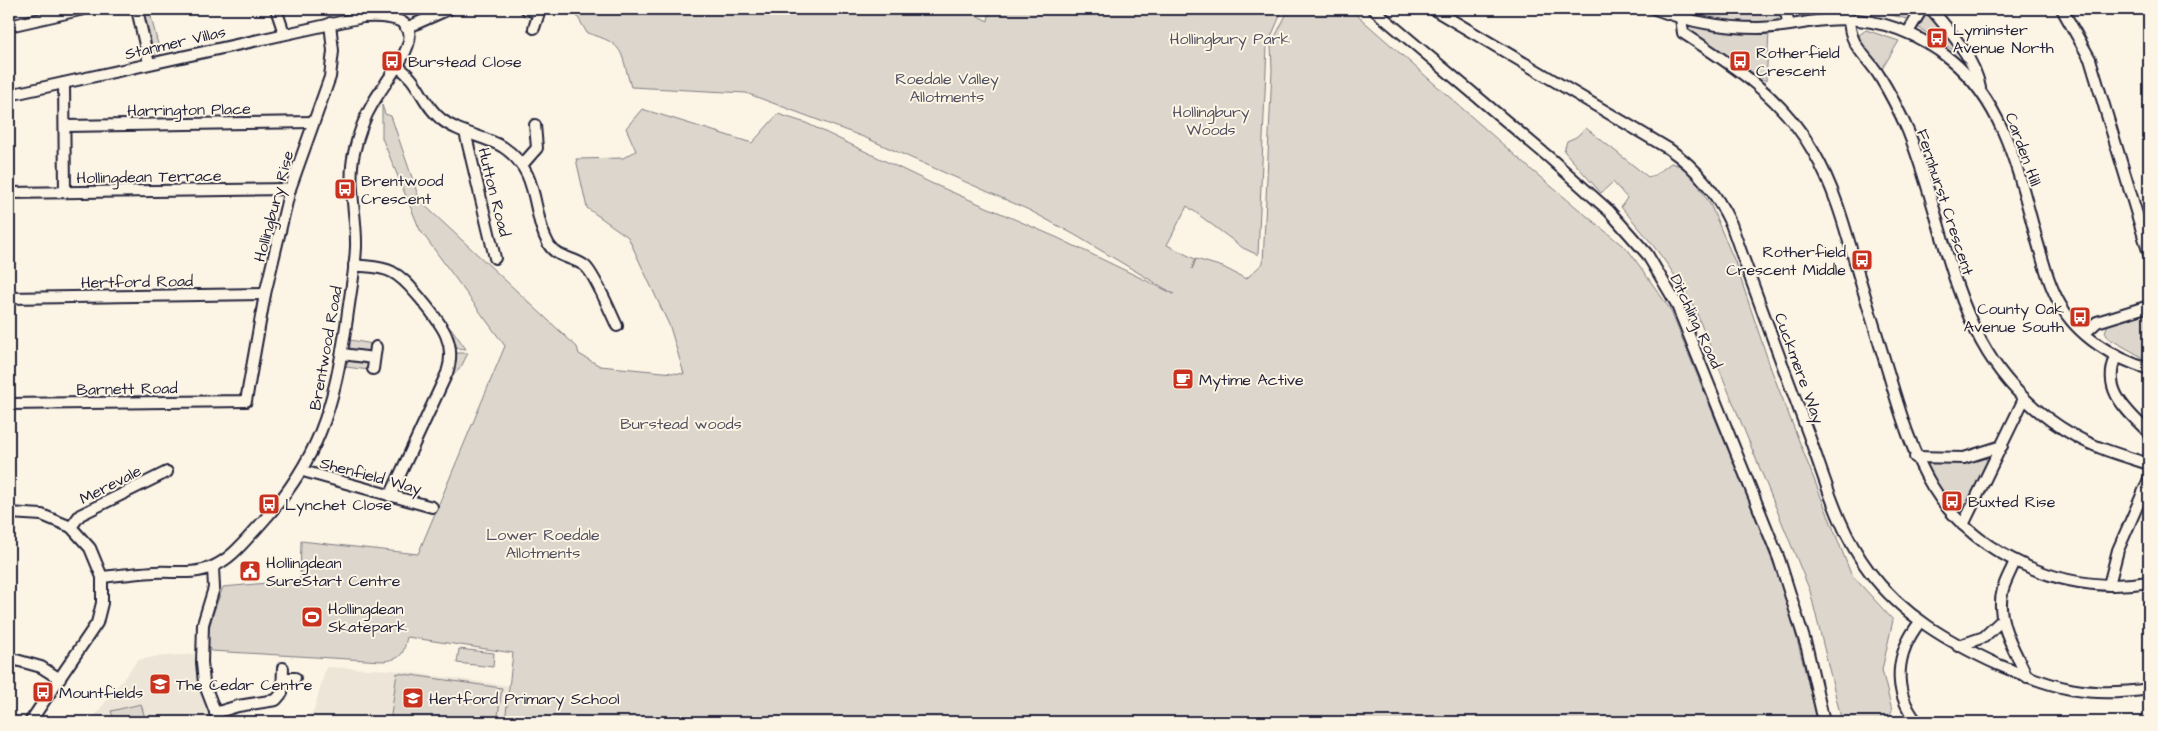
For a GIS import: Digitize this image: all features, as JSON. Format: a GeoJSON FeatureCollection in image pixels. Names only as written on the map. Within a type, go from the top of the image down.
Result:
{"type":"FeatureCollection","features":[{"type":"Feature","properties":{"kind":"street"},"geometry":{"type":"LineString","coordinates":[[9,26],[84,9]]}},
{"type":"Feature","properties":{"kind":"street"},"geometry":{"type":"LineString","coordinates":[[137,9],[148,63]]}},
{"type":"Feature","properties":{"kind":"street"},"geometry":{"type":"LineString","coordinates":[[276,9],[284,33]]}},
{"type":"Feature","properties":{"kind":"street"},"geometry":{"type":"LineString","coordinates":[[375,12],[393,17],[406,28],[449,9]]}},
{"type":"Feature","properties":{"kind":"street"},"geometry":{"type":"LineString","coordinates":[[526,9],[539,13],[534,28]]}},
{"type":"Feature","properties":{"kind":"street","name":"Ditchling Road"},"geometry":{"type":"LineString","coordinates":[[1373,9],[1551,159],[1609,211],[1647,254],[1676,303],[1779,559],[1808,648],[1824,722]]}},
{"type":"Feature","properties":{"kind":"street","name":"Cuckmere Way"},"geometry":{"type":"LineString","coordinates":[[1433,9],[1669,150],[1697,171],[1710,187],[1731,224],[1828,489],[1849,539],[1869,572],[1902,607],[1920,622],[1958,646],[2027,677],[2080,692],[2114,694],[2149,689]]}},
{"type":"Feature","properties":{"kind":"street","name":"Carden Hill"},"geometry":{"type":"LineString","coordinates":[[1654,9],[1681,18],[1739,27],[1789,26],[1849,19],[1887,25],[1908,32],[1951,60],[1980,89],[2000,122],[2010,147],[2053,291],[2064,312],[2085,334],[2116,357],[2149,368]]}},
{"type":"Feature","properties":{"kind":"street"},"geometry":{"type":"LineString","coordinates":[[1785,9],[1789,26]]}},
{"type":"Feature","properties":{"kind":"street"},"geometry":{"type":"LineString","coordinates":[[1908,32],[1922,9]]}},
{"type":"Feature","properties":{"kind":"street"},"geometry":{"type":"LineString","coordinates":[[1931,9],[1954,37],[1978,78],[1980,89]]}},
{"type":"Feature","properties":{"kind":"street"},"geometry":{"type":"LineString","coordinates":[[2062,9],[2090,59],[2149,254]]}},
{"type":"Feature","properties":{"kind":"street","name":"Stanmer Villas"},"geometry":{"type":"LineString","coordinates":[[9,95],[375,12]]}},
{"type":"Feature","properties":{"kind":"street"},"geometry":{"type":"LineString","coordinates":[[1681,18],[1682,33],[1734,66],[1763,88],[1784,110],[1814,152],[1831,188],[1847,236],[1915,457],[1934,491],[1963,525],[1980,540],[2015,561],[2064,578],[2109,585],[2149,582]]}},
{"type":"Feature","properties":{"kind":"street","name":"Fernhurst Crescent"},"geometry":{"type":"LineString","coordinates":[[1849,19],[1850,35],[1880,76],[1907,129],[1968,317],[1981,345],[2000,372],[2024,399],[2075,436],[2098,447],[2149,464]]}},
{"type":"Feature","properties":{"kind":"street","name":"Hollingbury Rise"},"geometry":{"type":"LineString","coordinates":[[246,401],[265,294],[290,189],[330,77],[333,61],[330,23]]}},
{"type":"Feature","properties":{"kind":"street","name":"Brentwood Road"},"geometry":{"type":"LineString","coordinates":[[102,577],[131,573],[178,573],[213,567],[238,549],[274,510],[302,471],[326,422],[342,354],[354,266],[356,226],[351,172],[354,155],[367,113],[398,67],[408,47],[409,36],[406,28]]}},
{"type":"Feature","properties":{"kind":"street"},"geometry":{"type":"LineString","coordinates":[[398,67],[411,77],[430,108],[442,120],[464,132],[496,143],[514,156],[522,165],[534,194],[549,244],[554,251],[588,269],[617,326]]}},
{"type":"Feature","properties":{"kind":"street"},"geometry":{"type":"LineString","coordinates":[[64,83],[66,192]]}},
{"type":"Feature","properties":{"kind":"street","name":"Harrington Place"},"geometry":{"type":"LineString","coordinates":[[66,126],[313,122]]}},
{"type":"Feature","properties":{"kind":"street"},"geometry":{"type":"LineString","coordinates":[[522,165],[537,148],[535,125]]}},
{"type":"Feature","properties":{"kind":"street","name":"Hutton Road"},"geometry":{"type":"LineString","coordinates":[[464,132],[495,258]]}},
{"type":"Feature","properties":{"kind":"street","name":"Hollingdean Terrace"},"geometry":{"type":"LineString","coordinates":[[9,193],[290,189]]}},
{"type":"Feature","properties":{"kind":"street"},"geometry":{"type":"LineString","coordinates":[[354,266],[384,269],[400,277],[440,322],[450,346],[450,363],[390,496]]}},
{"type":"Feature","properties":{"kind":"street","name":"Hertford Road"},"geometry":{"type":"LineString","coordinates":[[9,298],[265,294]]}},
{"type":"Feature","properties":{"kind":"street"},"geometry":{"type":"LineString","coordinates":[[2085,334],[2097,322],[2149,306]]}},
{"type":"Feature","properties":{"kind":"street"},"geometry":{"type":"LineString","coordinates":[[342,354],[375,352],[373,370]]}},
{"type":"Feature","properties":{"kind":"street"},"geometry":{"type":"LineString","coordinates":[[2116,357],[2113,377],[2116,395],[2126,412],[2149,433]]}},
{"type":"Feature","properties":{"kind":"street"},"geometry":{"type":"LineString","coordinates":[[1963,525],[2024,399]]}},
{"type":"Feature","properties":{"kind":"street","name":"Barnett Road"},"geometry":{"type":"LineString","coordinates":[[9,404],[246,401]]}},
{"type":"Feature","properties":{"kind":"street"},"geometry":{"type":"LineString","coordinates":[[1915,457],[1964,458],[2002,446]]}},
{"type":"Feature","properties":{"kind":"street","name":"Shenfield Way"},"geometry":{"type":"LineString","coordinates":[[302,471],[432,507]]}},
{"type":"Feature","properties":{"kind":"street","name":"Merevale"},"geometry":{"type":"LineString","coordinates":[[71,528],[80,515],[167,472]]}},
{"type":"Feature","properties":{"kind":"street"},"geometry":{"type":"LineString","coordinates":[[2109,585],[2118,550],[2149,479]]}},
{"type":"Feature","properties":{"kind":"street"},"geometry":{"type":"LineString","coordinates":[[9,513],[42,515],[71,528],[90,548],[98,561],[102,577],[102,603],[97,623],[30,722]]}},
{"type":"Feature","properties":{"kind":"street"},"geometry":{"type":"LineString","coordinates":[[2015,561],[2002,590],[2000,605],[2002,620],[2027,677]]}},
{"type":"Feature","properties":{"kind":"street"},"geometry":{"type":"LineString","coordinates":[[213,567],[214,588],[203,624],[202,654],[204,683],[217,717],[238,706],[275,700],[282,692],[283,673],[295,678]]}},
{"type":"Feature","properties":{"kind":"street"},"geometry":{"type":"LineString","coordinates":[[1958,646],[1984,637],[2002,620]]}},
{"type":"Feature","properties":{"kind":"street"},"geometry":{"type":"LineString","coordinates":[[1917,722],[1908,710],[1902,695],[1900,663],[1908,638],[1920,622]]}},
{"type":"Feature","properties":{"kind":"street"},"geometry":{"type":"LineString","coordinates":[[9,658],[41,666],[60,679]]}},
{"type":"Feature","properties":{"kind":"shaded area","name":"The Cedar Centre"},"geometry":{"type":"Polygon","coordinates":[[[194,654],[197,677],[205,708],[213,722],[90,722],[138,660],[194,654]]]}},
{"type":"Feature","properties":{"kind":"shaded area","name":"Hertford Primary School"},"geometry":{"type":"Polygon","coordinates":[[[326,667],[392,670],[510,686],[505,722],[305,722],[314,710],[326,667]]]}},
{"type":"Feature","properties":{"kind":"green space"},"geometry":{"type":"Polygon","coordinates":[[[137,9],[149,9],[162,60],[149,63],[137,9]]]}},
{"type":"Feature","properties":{"kind":"green space"},"geometry":{"type":"Polygon","coordinates":[[[573,9],[964,9],[988,21],[990,9],[1283,9],[1267,46],[1258,255],[1243,248],[1187,206],[1167,245],[1195,259],[1192,269],[1196,259],[1223,267],[1246,279],[1263,263],[1272,70],[1271,45],[1289,9],[1350,9],[1534,172],[1629,251],[1670,309],[1786,596],[1818,722],[505,722],[513,653],[407,637],[401,655],[395,659],[383,661],[211,651],[208,645],[209,629],[223,587],[300,580],[301,541],[418,554],[505,346],[420,230],[382,138],[382,105],[385,114],[391,116],[420,201],[577,347],[579,354],[600,366],[684,374],[670,327],[628,237],[587,208],[576,159],[623,158],[636,151],[626,128],[642,109],[752,143],[778,114],[806,123],[931,183],[1058,238],[1174,294],[1029,210],[866,138],[746,93],[631,87],[620,51],[609,41],[587,33],[573,9]]]}},
{"type":"Feature","properties":{"kind":"green space"},"geometry":{"type":"Polygon","coordinates":[[[1709,9],[1781,9],[1782,14],[1776,21],[1744,22],[1706,17],[1709,9]]]}},
{"type":"Feature","properties":{"kind":"green space"},"geometry":{"type":"Polygon","coordinates":[[[1882,9],[1915,9],[1907,19],[1880,12],[1882,9]]]}},
{"type":"Feature","properties":{"kind":"green space"},"geometry":{"type":"Polygon","coordinates":[[[1928,10],[1962,56],[1916,26],[1928,10]]]}},
{"type":"Feature","properties":{"kind":"green space"},"geometry":{"type":"Polygon","coordinates":[[[1688,26],[1736,32],[1769,33],[1766,81],[1688,31],[1686,28],[1688,26]]]}},
{"type":"Feature","properties":{"kind":"green space"},"geometry":{"type":"Polygon","coordinates":[[[1866,30],[1899,41],[1882,69],[1860,42],[1859,35],[1866,30]]]}},
{"type":"Feature","properties":{"kind":"green space"},"geometry":{"type":"Polygon","coordinates":[[[1586,128],[1648,177],[1655,175],[1671,163],[1683,167],[1694,178],[1711,206],[1735,262],[1771,369],[1851,574],[1893,620],[1882,670],[1892,711],[1887,722],[1842,722],[1810,591],[1694,307],[1660,255],[1621,207],[1627,198],[1613,182],[1601,193],[1564,151],[1567,141],[1576,137],[1586,128]]]}},
{"type":"Feature","properties":{"kind":"green space"},"geometry":{"type":"Polygon","coordinates":[[[2148,313],[2149,361],[2108,338],[2105,332],[2108,324],[2148,313]]]}},
{"type":"Feature","properties":{"kind":"green space"},"geometry":{"type":"Polygon","coordinates":[[[451,328],[466,349],[457,348],[451,328]]]}},
{"type":"Feature","properties":{"kind":"green space"},"geometry":{"type":"Polygon","coordinates":[[[350,340],[373,344],[371,351],[366,353],[350,350],[350,340]]]}},
{"type":"Feature","properties":{"kind":"green space"},"geometry":{"type":"Polygon","coordinates":[[[457,353],[468,353],[461,367],[450,379],[457,353]]]}},
{"type":"Feature","properties":{"kind":"green space"},"geometry":{"type":"Polygon","coordinates":[[[349,359],[368,361],[369,370],[346,367],[349,359]]]}},
{"type":"Feature","properties":{"kind":"green space"},"geometry":{"type":"Polygon","coordinates":[[[1981,457],[1988,460],[1989,463],[1966,508],[1956,510],[1941,492],[1926,464],[1956,463],[1981,457]]]}},
{"type":"Feature","properties":{"kind":"green space"},"geometry":{"type":"Polygon","coordinates":[[[459,649],[494,653],[493,667],[457,663],[459,649]]]}},
{"type":"Feature","properties":{"kind":"green space"},"geometry":{"type":"Polygon","coordinates":[[[397,673],[502,688],[497,722],[390,722],[397,673]]]}},
{"type":"Feature","properties":{"kind":"green space"},"geometry":{"type":"Polygon","coordinates":[[[141,704],[146,722],[115,722],[111,711],[141,704]]]}},
{"type":"Feature","properties":{"kind":"place","name":"Lyminster Avenue North"},"geometry":{"type":"Point","coordinates":[1937,38]}},
{"type":"Feature","properties":{"kind":"place","name":"Burstead Close"},"geometry":{"type":"Point","coordinates":[392,61]}},
{"type":"Feature","properties":{"kind":"place","name":"Rotherfield Crescent"},"geometry":{"type":"Point","coordinates":[1740,61]}},
{"type":"Feature","properties":{"kind":"place","name":"Brentwood Crescent"},"geometry":{"type":"Point","coordinates":[345,189]}},
{"type":"Feature","properties":{"kind":"place","name":"Rotherfield Crescent Middle"},"geometry":{"type":"Point","coordinates":[1862,260]}},
{"type":"Feature","properties":{"kind":"place","name":"County Oak Avenue South"},"geometry":{"type":"Point","coordinates":[2080,317]}},
{"type":"Feature","properties":{"kind":"place","name":"Mytime Active"},"geometry":{"type":"Point","coordinates":[1183,379]}},
{"type":"Feature","properties":{"kind":"place","name":"Buxted Rise"},"geometry":{"type":"Point","coordinates":[1952,501]}},
{"type":"Feature","properties":{"kind":"place","name":"Lynchet Close"},"geometry":{"type":"Point","coordinates":[269,504]}},
{"type":"Feature","properties":{"kind":"place","name":"Hollingdean SureStart Centre"},"geometry":{"type":"Point","coordinates":[250,571]}},
{"type":"Feature","properties":{"kind":"place","name":"Hollingdean Skatepark"},"geometry":{"type":"Point","coordinates":[312,617]}},
{"type":"Feature","properties":{"kind":"place","name":"The Cedar Centre"},"geometry":{"type":"Point","coordinates":[160,684]}},
{"type":"Feature","properties":{"kind":"place","name":"Mountfields"},"geometry":{"type":"Point","coordinates":[43,692]}},
{"type":"Feature","properties":{"kind":"place","name":"Hertford Primary School"},"geometry":{"type":"Point","coordinates":[413,698]}},
{"type":"Feature","properties":{"kind":"park label","name":"Hollingbury Park"},"geometry":{"type":"Point","coordinates":[1230,38]}},
{"type":"Feature","properties":{"kind":"park label","name":"Roedale Valley Allotments"},"geometry":{"type":"Point","coordinates":[947,87]}},
{"type":"Feature","properties":{"kind":"park label","name":"Hollingbury Woods"},"geometry":{"type":"Point","coordinates":[1211,120]}},
{"type":"Feature","properties":{"kind":"park label","name":"Burstead woods"},"geometry":{"type":"Point","coordinates":[681,423]}},
{"type":"Feature","properties":{"kind":"park label","name":"Lower Roedale Allotments"},"geometry":{"type":"Point","coordinates":[543,543]}}]}
